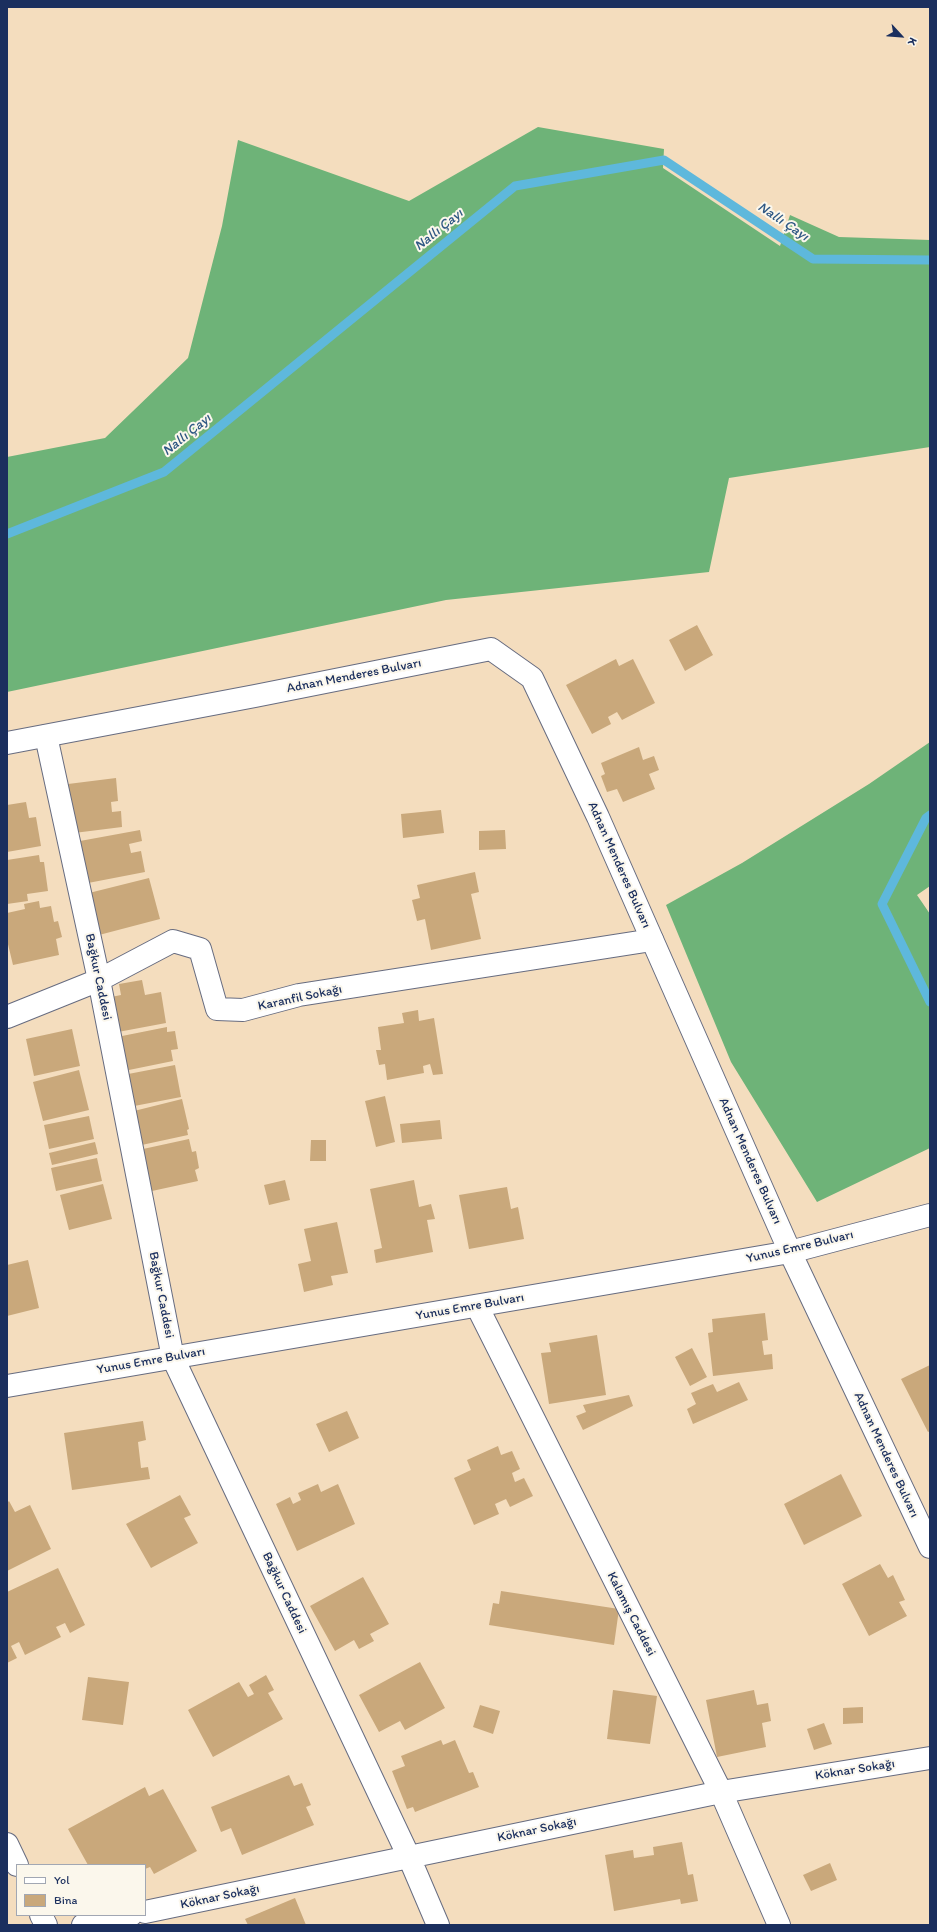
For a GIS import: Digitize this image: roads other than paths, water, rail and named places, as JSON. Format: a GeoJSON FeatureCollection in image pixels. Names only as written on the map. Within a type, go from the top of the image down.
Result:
{"type":"FeatureCollection","features":[{"type":"Feature","properties":{"kind":"street","name":"Adnan Menderes Bulvarı"},"geometry":{"type":"LineString","coordinates":[[7,744],[491,649],[532,678],[598,817],[790,1252],[930,1547]]}},
{"type":"Feature","properties":{"kind":"street","name":"Bağkur Caddesi"},"geometry":{"type":"LineString","coordinates":[[46,736],[99,980],[173,1358],[409,1857],[438,1925]]}},
{"type":"Feature","properties":{"kind":"street","name":"Karanfil Sokağı"},"geometry":{"type":"LineString","coordinates":[[7,1017],[99,980],[173,940],[200,949],[217,1009],[243,1010],[299,995],[652,940]]}},
{"type":"Feature","properties":{"kind":"street","name":"Yunus Emre Bulvarı"},"geometry":{"type":"LineString","coordinates":[[7,1386],[790,1252],[930,1215]]}},
{"type":"Feature","properties":{"kind":"street","name":"Kalamış Caddesi"},"geometry":{"type":"LineString","coordinates":[[477,1306],[721,1792],[779,1925]]}},
{"type":"Feature","properties":{"kind":"street","name":"Köknar Sokağı"},"geometry":{"type":"LineString","coordinates":[[146,1912],[721,1792],[930,1758]]}},
{"type":"Feature","properties":{"kind":"street"},"geometry":{"type":"LineString","coordinates":[[7,1844],[17,1864]]}},
{"type":"Feature","properties":{"kind":"street"},"geometry":{"type":"LineString","coordinates":[[42,1916],[46,1925]]}},
{"type":"Feature","properties":{"kind":"street"},"geometry":{"type":"LineString","coordinates":[[83,1925],[126,1916]]}},
{"type":"Feature","properties":{"kind":"waterway","name":"Nallı Çayı"},"geometry":{"type":"LineString","coordinates":[[7,534],[164,472],[515,186],[664,160],[813,259],[930,260]]}},
{"type":"Feature","properties":{"kind":"waterway"},"geometry":{"type":"LineString","coordinates":[[930,815],[926,818],[882,904],[930,1002]]}}]}
